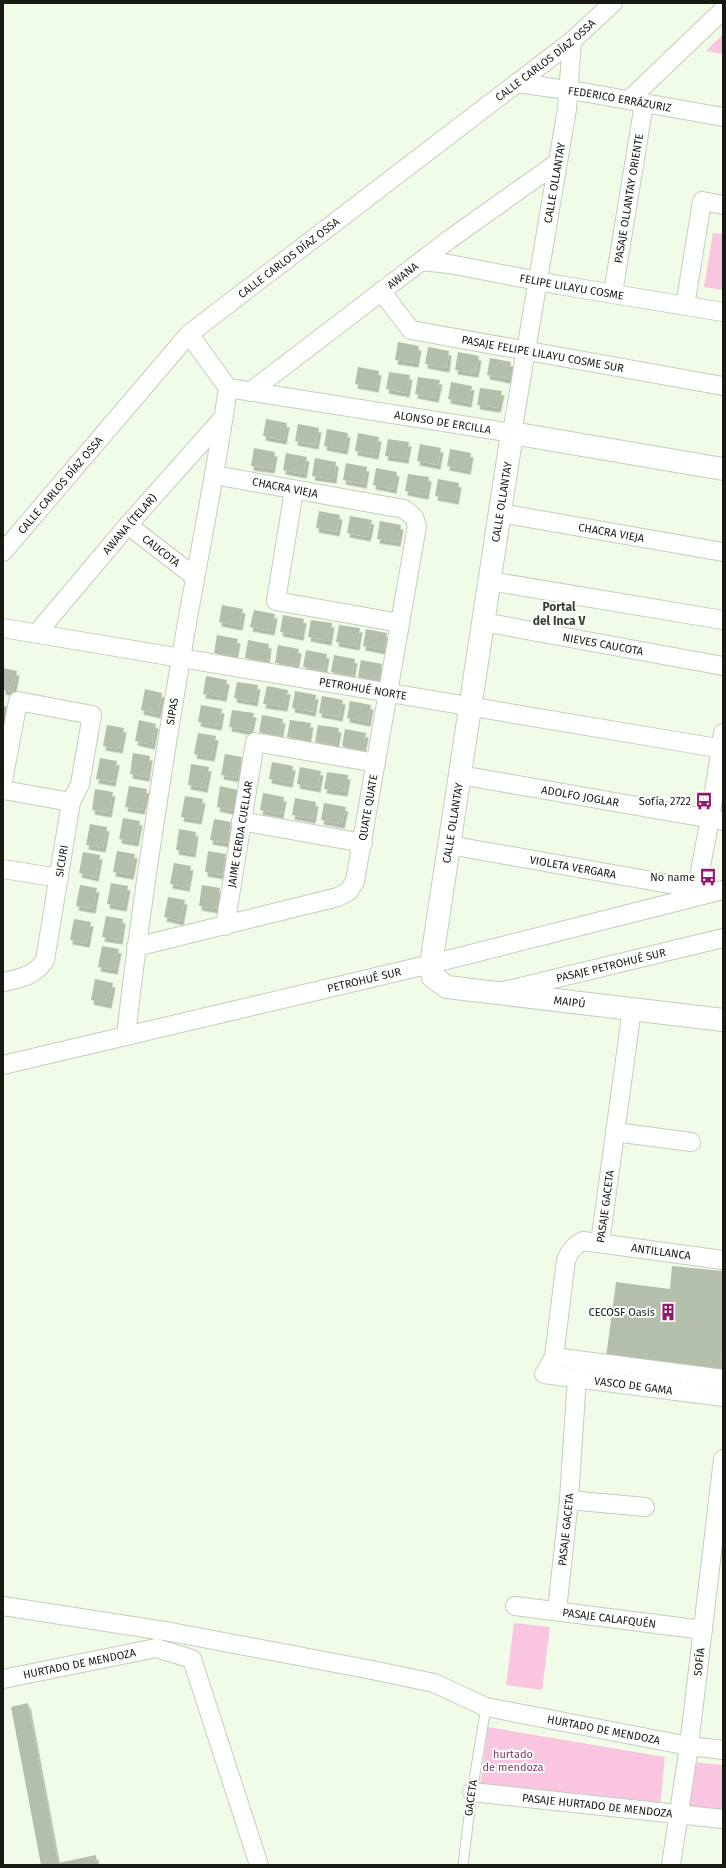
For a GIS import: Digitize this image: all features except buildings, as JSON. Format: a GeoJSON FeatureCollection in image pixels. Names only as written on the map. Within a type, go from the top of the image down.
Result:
{"type":"FeatureCollection","features":[{"type":"Feature","properties":{"kind":"street","name":"CALLE CARLOS DÍAZ OSSA"},"geometry":{"type":"LineString","coordinates":[[3,552],[189,334],[572,41],[613,3]]}},
{"type":"Feature","properties":{"kind":"street"},"geometry":{"type":"LineString","coordinates":[[636,102],[723,10]]}},
{"type":"Feature","properties":{"kind":"street","name":"CALLE OLLANTAY"},"geometry":{"type":"LineString","coordinates":[[431,964],[512,433],[567,109],[572,41]]}},
{"type":"Feature","properties":{"kind":"street","name":"FEDERICO ERRÁZURIZ"},"geometry":{"type":"LineString","coordinates":[[517,83],[568,90],[723,117]]}},
{"type":"Feature","properties":{"kind":"street","name":"PASAJE OLLANTAY ORIENTE"},"geometry":{"type":"LineString","coordinates":[[613,293],[636,102]]}},
{"type":"Feature","properties":{"kind":"street","name":"AWANA"},"geometry":{"type":"LineString","coordinates":[[250,392],[421,261],[557,163]]}},
{"type":"Feature","properties":{"kind":"street"},"geometry":{"type":"LineString","coordinates":[[685,306],[702,201],[723,205]]}},
{"type":"Feature","properties":{"kind":"street","name":"FELIPE LILAYU COSME"},"geometry":{"type":"LineString","coordinates":[[421,261],[449,264],[538,281],[723,312]]}},
{"type":"Feature","properties":{"kind":"street","name":"PASAJE FELIPE LILAYU COSME SUR"},"geometry":{"type":"LineString","coordinates":[[381,291],[411,330],[526,352],[723,386]]}},
{"type":"Feature","properties":{"kind":"street"},"geometry":{"type":"LineString","coordinates":[[189,334],[228,388]]}},
{"type":"Feature","properties":{"kind":"street","name":"ALONSO DE ERCILLA"},"geometry":{"type":"LineString","coordinates":[[228,388],[512,433],[723,469]]}},
{"type":"Feature","properties":{"kind":"street","name":"SIPAS"},"geometry":{"type":"LineString","coordinates":[[126,1036],[136,947],[181,659],[228,388]]}},
{"type":"Feature","properties":{"kind":"street","name":"AWANA (TELAR)"},"geometry":{"type":"LineString","coordinates":[[37,633],[128,525],[224,417]]}},
{"type":"Feature","properties":{"kind":"street","name":"CHACRA VIEJA"},"geometry":{"type":"LineString","coordinates":[[214,475],[404,509]]}},
{"type":"Feature","properties":{"kind":"street"},"geometry":{"type":"LineString","coordinates":[[294,490],[276,600],[400,623]]}},
{"type":"Feature","properties":{"kind":"street","name":"QUATE QUATE"},"geometry":{"type":"LineString","coordinates":[[136,947],[338,898],[349,891],[356,882],[417,526],[414,517],[404,509]]}},
{"type":"Feature","properties":{"kind":"street","name":"CHACRA VIEJA"},"geometry":{"type":"LineString","coordinates":[[500,513],[723,552]]}},
{"type":"Feature","properties":{"kind":"street","name":"CAUCOTA"},"geometry":{"type":"LineString","coordinates":[[128,525],[195,577]]}},
{"type":"Feature","properties":{"kind":"street"},"geometry":{"type":"LineString","coordinates":[[490,581],[723,620]]}},
{"type":"Feature","properties":{"kind":"street","name":"NIEVES CAUCOTA"},"geometry":{"type":"LineString","coordinates":[[484,622],[723,666]]}},
{"type":"Feature","properties":{"kind":"street","name":"PETROHUÉ NORTE"},"geometry":{"type":"LineString","coordinates":[[3,628],[181,659],[471,706],[722,744]]}},
{"type":"Feature","properties":{"kind":"street","name":"SICURI"},"geometry":{"type":"LineString","coordinates":[[3,781],[18,701],[92,715],[80,784],[71,802],[45,960],[40,969],[33,974],[3,982]]}},
{"type":"Feature","properties":{"kind":"street","name":"JAIME CERDA CUELLAR"},"geometry":{"type":"LineString","coordinates":[[225,926],[255,742],[376,763]]}},
{"type":"Feature","properties":{"kind":"street"},"geometry":{"type":"LineString","coordinates":[[696,893],[717,820],[722,744]]}},
{"type":"Feature","properties":{"kind":"street","name":"ADOLFO JOGLAR"},"geometry":{"type":"LineString","coordinates":[[460,775],[717,820]]}},
{"type":"Feature","properties":{"kind":"street"},"geometry":{"type":"LineString","coordinates":[[3,790],[71,802]]}},
{"type":"Feature","properties":{"kind":"street"},"geometry":{"type":"LineString","coordinates":[[241,821],[363,843]]}},
{"type":"Feature","properties":{"kind":"street","name":"VIOLETA VERGARA"},"geometry":{"type":"LineString","coordinates":[[450,845],[696,893]]}},
{"type":"Feature","properties":{"kind":"street"},"geometry":{"type":"LineString","coordinates":[[3,869],[59,878]]}},
{"type":"Feature","properties":{"kind":"street","name":"PETROHUÉ SUR"},"geometry":{"type":"LineString","coordinates":[[3,1065],[431,964],[696,893],[723,890]]}},
{"type":"Feature","properties":{"kind":"street","name":"PASAJE PETROHUÉ SUR"},"geometry":{"type":"LineString","coordinates":[[500,992],[723,938]]}},
{"type":"Feature","properties":{"kind":"street","name":"MAIPÚ"},"geometry":{"type":"LineString","coordinates":[[431,964],[433,977],[447,987],[500,992],[723,1020]]}},
{"type":"Feature","properties":{"kind":"street","name":"PASAJE GACETA"},"geometry":{"type":"LineString","coordinates":[[544,1374],[554,1356],[566,1260],[569,1251],[576,1244],[583,1242],[600,1243],[632,1009]]}},
{"type":"Feature","properties":{"kind":"street"},"geometry":{"type":"LineString","coordinates":[[615,1132],[691,1142]]}},
{"type":"Feature","properties":{"kind":"street","name":"ANTILLANCA"},"geometry":{"type":"LineString","coordinates":[[600,1243],[723,1260]]}},
{"type":"Feature","properties":{"kind":"street","name":"VASCO DE GAMA"},"geometry":{"type":"LineString","coordinates":[[554,1356],[723,1379]]}},
{"type":"Feature","properties":{"kind":"street","name":"VASCO DE GAMA"},"geometry":{"type":"LineString","coordinates":[[544,1374],[577,1377],[723,1397]]}},
{"type":"Feature","properties":{"kind":"street","name":"PASAJE GACETA"},"geometry":{"type":"LineString","coordinates":[[557,1610],[569,1500],[577,1377]]}},
{"type":"Feature","properties":{"kind":"street","name":"SOFÍA"},"geometry":{"type":"LineString","coordinates":[[671,1865],[689,1746],[721,1501],[723,1459]]}},
{"type":"Feature","properties":{"kind":"street"},"geometry":{"type":"LineString","coordinates":[[569,1500],[645,1507]]}},
{"type":"Feature","properties":{"kind":"street","name":"HURTADO DE MENDOZA"},"geometry":{"type":"LineString","coordinates":[[3,1606],[156,1629],[434,1683],[486,1707],[689,1746],[723,1750]]}},
{"type":"Feature","properties":{"kind":"street","name":"PASAJE CALAFQUÉN"},"geometry":{"type":"LineString","coordinates":[[515,1606],[557,1610],[703,1630]]}},
{"type":"Feature","properties":{"kind":"street"},"geometry":{"type":"LineString","coordinates":[[156,1629],[156,1648],[192,1660],[259,1865]]}},
{"type":"Feature","properties":{"kind":"street","name":"HURTADO DE MENDOZA"},"geometry":{"type":"LineString","coordinates":[[3,1679],[156,1648]]}},
{"type":"Feature","properties":{"kind":"street","name":"PASAJE HURTADO DE MENDOZA"},"geometry":{"type":"LineString","coordinates":[[472,1792],[723,1819]]}},
{"type":"Feature","properties":{"kind":"lane","name":"GACETA"},"geometry":{"type":"LineString","coordinates":[[463,1865],[472,1792],[486,1707]]}},
{"type":"Feature","properties":{"kind":"green space"},"geometry":{"type":"Polygon","coordinates":[[[723,34],[723,54],[706,51],[723,34]]]}},
{"type":"Feature","properties":{"kind":"green space"},"geometry":{"type":"Polygon","coordinates":[[[713,233],[723,234],[723,290],[704,287],[713,233]]]}},
{"type":"Feature","properties":{"kind":"green space"},"geometry":{"type":"Polygon","coordinates":[[[514,1623],[550,1627],[542,1690],[506,1685],[514,1623]]]}},
{"type":"Feature","properties":{"kind":"green space","name":"hurtado de mendoza"},"geometry":{"type":"Polygon","coordinates":[[[488,1727],[665,1757],[660,1806],[480,1786],[488,1727]]]}},
{"type":"Feature","properties":{"kind":"green space"},"geometry":{"type":"Polygon","coordinates":[[[693,1762],[723,1765],[723,1813],[689,1809],[693,1762]]]}},
{"type":"Feature","properties":{"kind":"place","name":"Sofía, 2722"},"geometry":{"type":"Point","coordinates":[704,801]}},
{"type":"Feature","properties":{"kind":"place","name":"No name"},"geometry":{"type":"Point","coordinates":[708,877]}},
{"type":"Feature","properties":{"kind":"place","name":"CECOSF Oasis"},"geometry":{"type":"Point","coordinates":[668,1312]}},
{"type":"Feature","properties":{"kind":"district","name":"Portal del Inca V"},"geometry":{"type":"Point","coordinates":[559,614]}}]}
